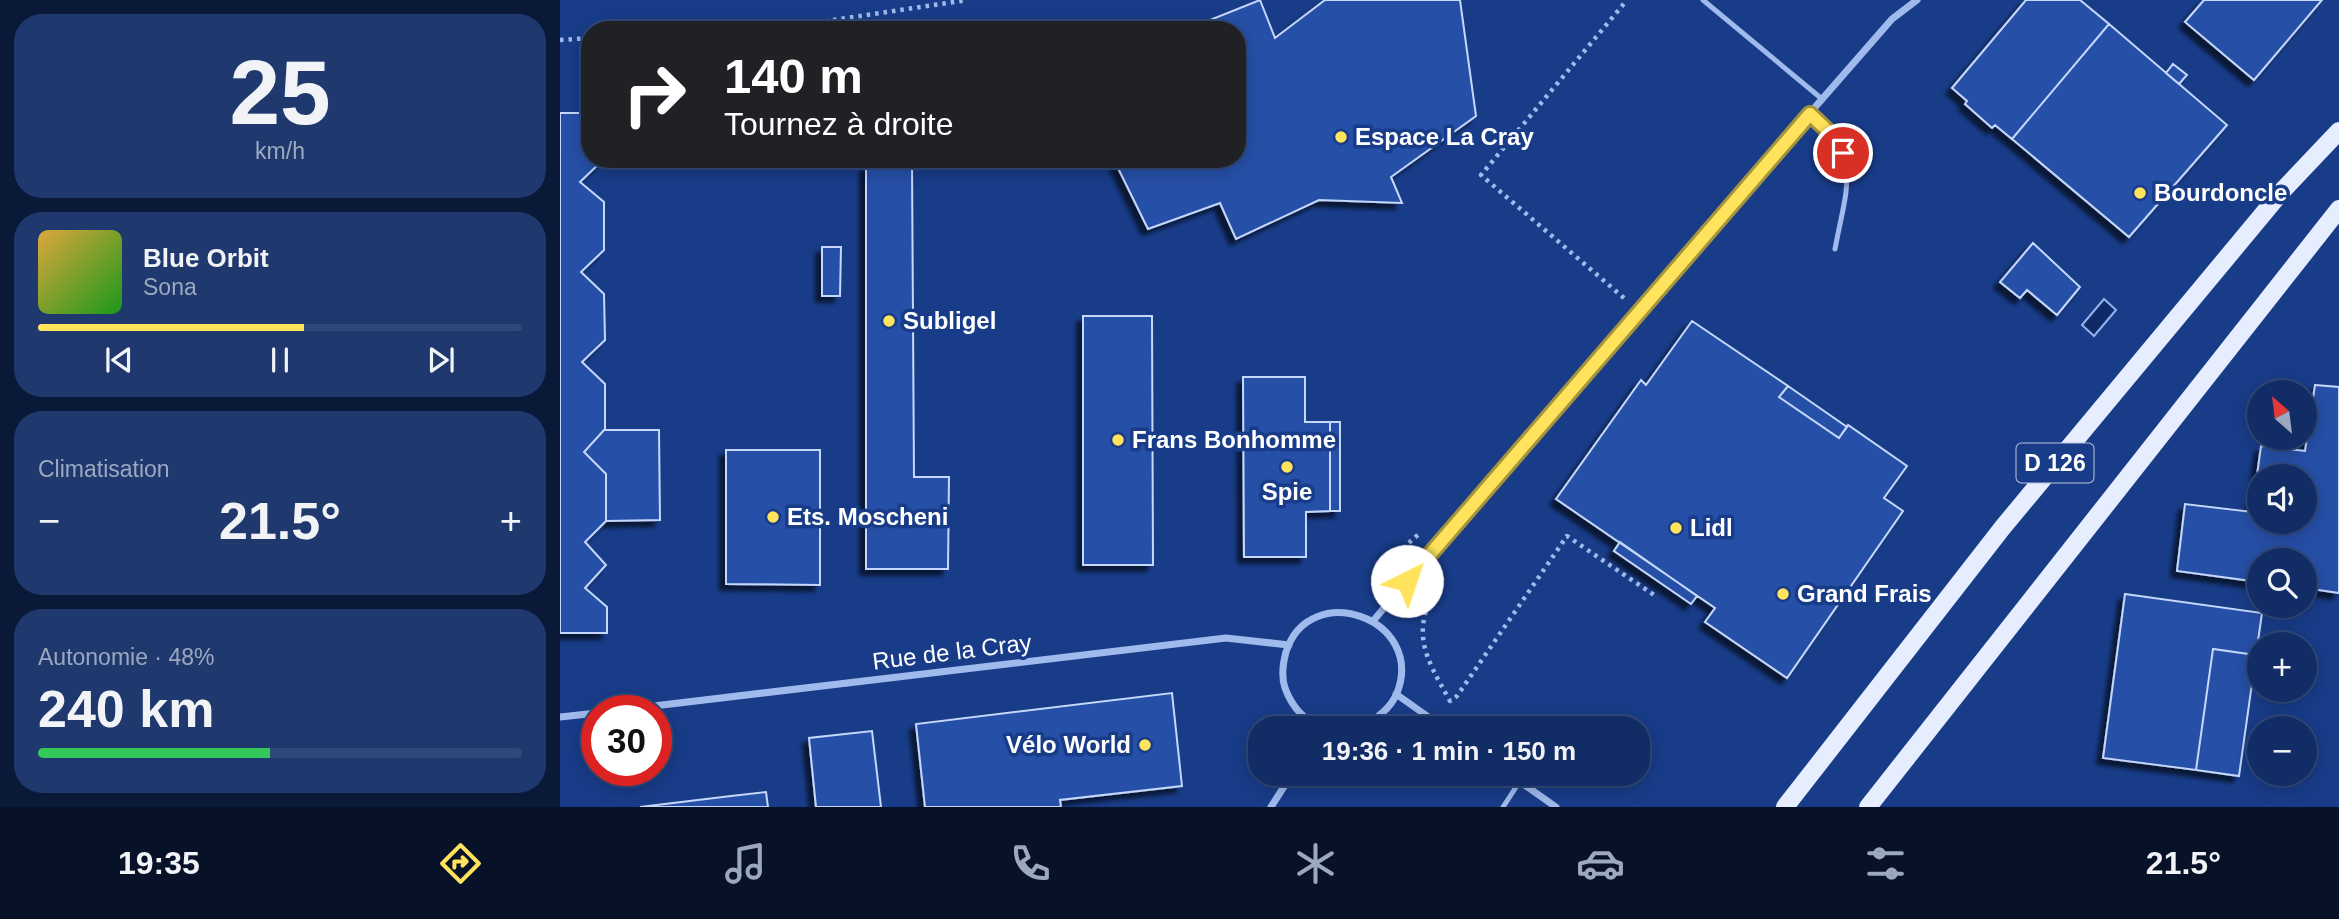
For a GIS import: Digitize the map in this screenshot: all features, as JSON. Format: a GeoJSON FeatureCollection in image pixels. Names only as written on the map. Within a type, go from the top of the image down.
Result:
{"type":"FeatureCollection","features":[{"type":"Feature","properties":{"kind":"main road","name":"D 126"},"geometry":{"type":"LineString","coordinates":[[1784,807],[2003,527],[2283,190],[2339,131]]}},
{"type":"Feature","properties":{"kind":"main road","name":"D 126"},"geometry":{"type":"LineString","coordinates":[[1868,807],[2339,209]]}},
{"type":"Feature","properties":{"kind":"street"},"geometry":{"type":"LineString","coordinates":[[1373,621],[1638,310],[1892,19],[1917,0]]}},
{"type":"Feature","properties":{"kind":"street"},"geometry":{"type":"LineString","coordinates":[[1302,716],[1291,702],[1283,684],[1283,664],[1289,645],[1300,629],[1316,617],[1335,612],[1355,613],[1373,621],[1395,646],[1401,678],[1387,710],[1378,716]]}},
{"type":"Feature","properties":{"kind":"street","name":"Rue de la Cray"},"geometry":{"type":"LineString","coordinates":[[672,704],[1226,638],[1289,645]]}},
{"type":"Feature","properties":{"kind":"street"},"geometry":{"type":"LineString","coordinates":[[1396,694],[1427,716]]}},
{"type":"Feature","properties":{"kind":"street"},"geometry":{"type":"LineString","coordinates":[[560,717],[581,715]]}},
{"type":"Feature","properties":{"kind":"street"},"geometry":{"type":"LineString","coordinates":[[1271,807],[1284,786]]}},
{"type":"Feature","properties":{"kind":"street"},"geometry":{"type":"LineString","coordinates":[[1527,786],[1556,807]]}},
{"type":"Feature","properties":{"kind":"lane"},"geometry":{"type":"LineString","coordinates":[[1703,0],[1822,99]]}},
{"type":"Feature","properties":{"kind":"lane"},"geometry":{"type":"LineString","coordinates":[[1810,114],[1829,132],[1843,153],[1847,180],[1835,249]]}},
{"type":"Feature","properties":{"kind":"lane"},"geometry":{"type":"LineString","coordinates":[[1503,807],[1517,786]]}},
{"type":"Feature","properties":{"kind":"path"},"geometry":{"type":"LineString","coordinates":[[827,21],[967,0]]}},
{"type":"Feature","properties":{"kind":"path"},"geometry":{"type":"LineString","coordinates":[[1627,0],[1481,175],[1638,310]]}},
{"type":"Feature","properties":{"kind":"path"},"geometry":{"type":"LineString","coordinates":[[560,40],[581,39]]}},
{"type":"Feature","properties":{"kind":"path"},"geometry":{"type":"LineString","coordinates":[[1457,696],[1567,536],[1654,595]]}},
{"type":"Feature","properties":{"kind":"water"},"geometry":{"type":"Polygon","coordinates":[[[2104,299],[2116,310],[2094,336],[2082,325],[2104,299]]]}},
{"type":"Feature","properties":{"kind":"building","name":"Espace La Cray"},"geometry":{"type":"Polygon","coordinates":[[[1260,0],[1275,38],[1325,0],[1460,0],[1476,116],[1391,177],[1402,203],[1319,200],[1236,239],[1220,203],[1148,229],[1118,168],[1246,168],[1246,21],[1208,21],[1260,0]]]}},
{"type":"Feature","properties":{"kind":"building"},"geometry":{"type":"Polygon","coordinates":[[[2026,0],[2080,0],[2109,24],[2012,139],[1995,125],[1992,128],[1965,104],[1967,101],[1952,88],[2026,0]]]}},
{"type":"Feature","properties":{"kind":"building"},"geometry":{"type":"Polygon","coordinates":[[[2204,0],[2322,0],[2254,80],[2185,22],[2204,0]]]}},
{"type":"Feature","properties":{"kind":"building"},"geometry":{"type":"Polygon","coordinates":[[[2109,24],[2227,125],[2129,237],[2012,139],[2109,24]]]}},
{"type":"Feature","properties":{"kind":"building"},"geometry":{"type":"Polygon","coordinates":[[[2173,64],[2187,75],[2179,84],[2166,73],[2173,64]]]}},
{"type":"Feature","properties":{"kind":"building"},"geometry":{"type":"Polygon","coordinates":[[[560,113],[581,113],[581,168],[595,168],[580,182],[604,202],[604,250],[581,272],[604,294],[605,340],[582,362],[605,384],[605,429],[584,452],[606,474],[606,521],[585,542],[606,565],[585,588],[607,607],[607,633],[560,633],[560,113]]]}},
{"type":"Feature","properties":{"kind":"building","name":"Subligel"},"geometry":{"type":"Polygon","coordinates":[[[866,168],[912,168],[914,477],[949,477],[948,569],[866,569],[866,168]]]}},
{"type":"Feature","properties":{"kind":"building"},"geometry":{"type":"Polygon","coordinates":[[[2033,243],[2080,287],[2057,315],[2027,290],[2020,298],[2000,282],[2033,243]]]}},
{"type":"Feature","properties":{"kind":"building"},"geometry":{"type":"Polygon","coordinates":[[[822,247],[841,247],[840,296],[822,296],[822,247]]]}},
{"type":"Feature","properties":{"kind":"building","name":"Frans Bonhomme"},"geometry":{"type":"Polygon","coordinates":[[[1083,316],[1152,316],[1153,565],[1083,565],[1083,316]]]}},
{"type":"Feature","properties":{"kind":"building"},"geometry":{"type":"Polygon","coordinates":[[[1692,321],[1788,386],[1779,397],[1839,438],[1848,425],[1907,466],[1884,498],[1903,511],[1787,678],[1705,622],[1715,608],[1556,499],[1641,380],[1646,385],[1692,321]]]}},
{"type":"Feature","properties":{"kind":"building","name":"Spie"},"geometry":{"type":"Polygon","coordinates":[[[1243,377],[1305,377],[1305,422],[1330,422],[1330,511],[1306,512],[1306,557],[1244,557],[1243,377]]]}},
{"type":"Feature","properties":{"kind":"building"},"geometry":{"type":"Polygon","coordinates":[[[2317,385],[2339,387],[2339,593],[2317,590],[2317,548],[2247,548],[2247,580],[2177,571],[2185,504],[2247,511],[2247,534],[2317,534],[2317,464],[2259,464],[2260,450],[2317,450],[2317,385]]]}},
{"type":"Feature","properties":{"kind":"building"},"geometry":{"type":"Polygon","coordinates":[[[1788,386],[1847,427],[1839,438],[1779,397],[1788,386]]]}},
{"type":"Feature","properties":{"kind":"building"},"geometry":{"type":"Polygon","coordinates":[[[1330,422],[1340,422],[1340,511],[1330,511],[1330,422]]]}},
{"type":"Feature","properties":{"kind":"building"},"geometry":{"type":"Polygon","coordinates":[[[604,430],[659,430],[660,520],[606,521],[606,474],[584,452],[604,430]]]}},
{"type":"Feature","properties":{"kind":"building","name":"Ets. Moscheni"},"geometry":{"type":"Polygon","coordinates":[[[726,450],[820,450],[820,585],[726,584],[726,450]]]}},
{"type":"Feature","properties":{"kind":"building"},"geometry":{"type":"Polygon","coordinates":[[[1620,542],[1697,596],[1691,604],[1614,551],[1620,542]]]}},
{"type":"Feature","properties":{"kind":"building"},"geometry":{"type":"Polygon","coordinates":[[[2125,594],[2247,611],[2247,618],[2261,618],[2259,632],[2247,632],[2247,654],[2213,649],[2196,770],[2103,758],[2125,594]]]}},
{"type":"Feature","properties":{"kind":"building"},"geometry":{"type":"Polygon","coordinates":[[[2213,649],[2247,654],[2247,702],[2249,702],[2239,776],[2196,770],[2213,649]]]}},
{"type":"Feature","properties":{"kind":"building"},"geometry":{"type":"Polygon","coordinates":[[[1172,693],[1182,786],[1060,800],[1061,807],[925,807],[916,724],[1172,693]]]}},
{"type":"Feature","properties":{"kind":"building"},"geometry":{"type":"Polygon","coordinates":[[[872,731],[881,807],[816,807],[809,738],[872,731]]]}},
{"type":"Feature","properties":{"kind":"building"},"geometry":{"type":"Polygon","coordinates":[[[766,792],[768,807],[640,807],[731,796],[766,792]]]}},
{"type":"Feature","properties":{"kind":"place","name":"Espace La Cray"},"geometry":{"type":"Point","coordinates":[1341,137]}},
{"type":"Feature","properties":{"kind":"place","name":"Bourdoncle"},"geometry":{"type":"Point","coordinates":[2140,193]}},
{"type":"Feature","properties":{"kind":"place","name":"Subligel"},"geometry":{"type":"Point","coordinates":[889,321]}},
{"type":"Feature","properties":{"kind":"place","name":"Frans Bonhomme"},"geometry":{"type":"Point","coordinates":[1118,440]}},
{"type":"Feature","properties":{"kind":"place","name":"Spie"},"geometry":{"type":"Point","coordinates":[1287,467]}},
{"type":"Feature","properties":{"kind":"place","name":"Ets. Moscheni"},"geometry":{"type":"Point","coordinates":[773,517]}},
{"type":"Feature","properties":{"kind":"place","name":"Lidl"},"geometry":{"type":"Point","coordinates":[1676,528]}},
{"type":"Feature","properties":{"kind":"place","name":"Grand Frais"},"geometry":{"type":"Point","coordinates":[1783,594]}},
{"type":"Feature","properties":{"kind":"place","name":"Vélo World"},"geometry":{"type":"Point","coordinates":[1145,745]}},
{"type":"Feature","properties":{"kind":"route"},"geometry":{"type":"LineString","coordinates":[[1407,581],[1638,310],[1810,114],[1829,132],[1843,153]]}}]}
